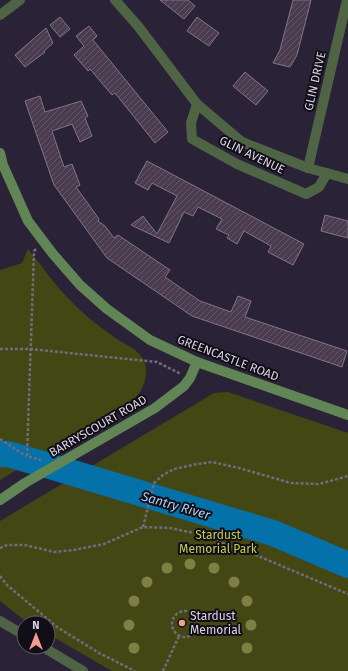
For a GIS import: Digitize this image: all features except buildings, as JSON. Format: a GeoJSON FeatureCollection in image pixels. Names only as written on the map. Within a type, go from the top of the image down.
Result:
{"type":"FeatureCollection","features":[{"type":"Feature","properties":{"kind":"street"},"geometry":{"type":"LineString","coordinates":[[0,15],[20,0]]}},
{"type":"Feature","properties":{"kind":"street","name":"GLIN AVENUE"},"geometry":{"type":"LineString","coordinates":[[115,0],[138,26],[197,104],[242,142],[308,168],[348,178]]}},
{"type":"Feature","properties":{"kind":"street","name":"GLIN DRIVE"},"geometry":{"type":"LineString","coordinates":[[308,168],[347,0]]}},
{"type":"Feature","properties":{"kind":"street","name":"GLIN AVENUE"},"geometry":{"type":"LineString","coordinates":[[197,104],[191,123],[192,139],[237,164],[306,194],[319,187],[327,173]]}},
{"type":"Feature","properties":{"kind":"street","name":"GREENCASTLE ROAD"},"geometry":{"type":"LineString","coordinates":[[0,153],[3,165],[28,221],[80,285],[107,309],[150,340],[197,362],[348,415]]}},
{"type":"Feature","properties":{"kind":"street","name":"BARRYSCOURT ROAD"},"geometry":{"type":"LineString","coordinates":[[0,500],[155,408],[184,386],[190,378],[197,362]]}},
{"type":"Feature","properties":{"kind":"street"},"geometry":{"type":"LineString","coordinates":[[1,624],[16,631]]}},
{"type":"Feature","properties":{"kind":"street"},"geometry":{"type":"LineString","coordinates":[[56,654],[83,671]]}},
{"type":"Feature","properties":{"kind":"path"},"geometry":{"type":"LineString","coordinates":[[27,456],[34,251],[45,243]]}},
{"type":"Feature","properties":{"kind":"path"},"geometry":{"type":"LineString","coordinates":[[0,349],[30,349],[157,362],[190,378]]}},
{"type":"Feature","properties":{"kind":"path"},"geometry":{"type":"LineString","coordinates":[[0,439],[27,456],[57,465]]}},
{"type":"Feature","properties":{"kind":"path"},"geometry":{"type":"LineString","coordinates":[[143,527],[154,483],[162,475],[174,469],[212,462],[240,468],[291,483],[319,484],[348,476]]}},
{"type":"Feature","properties":{"kind":"path"},"geometry":{"type":"LineString","coordinates":[[0,548],[7,545],[25,545],[54,552],[74,550],[104,544],[143,527],[170,528],[214,540],[251,553],[348,594]]}},
{"type":"Feature","properties":{"kind":"path"},"geometry":{"type":"LineString","coordinates":[[0,576],[7,585],[57,627],[99,653],[135,671]]}},
{"type":"Feature","properties":{"kind":"path"},"geometry":{"type":"LineString","coordinates":[[180,611],[190,612],[197,620],[196,630],[189,636],[179,636],[172,628],[171,623],[173,618],[180,611]]}},
{"type":"Feature","properties":{"kind":"path"},"geometry":{"type":"LineString","coordinates":[[163,671],[179,636]]}},
{"type":"Feature","properties":{"kind":"green space"},"geometry":{"type":"Polygon","coordinates":[[[28,249],[65,295],[81,311],[103,329],[134,349],[140,355],[145,364],[146,375],[141,390],[135,398],[0,480],[0,270],[22,263],[28,249]]]}},
{"type":"Feature","properties":{"kind":"green space","name":"Stardust Memorial Park"},"geometry":{"type":"Polygon","coordinates":[[[228,392],[348,433],[348,671],[112,671],[56,639],[56,615],[18,615],[0,601],[0,521],[214,393],[228,392]]]}},
{"type":"Feature","properties":{"kind":"waterway","name":"Santry River"},"geometry":{"type":"LineString","coordinates":[[0,454],[8,454],[53,467],[273,533],[348,565]]}},
{"type":"Feature","properties":{"kind":"place","name":"Stardust Memorial"},"geometry":{"type":"Point","coordinates":[182,623]}}]}
